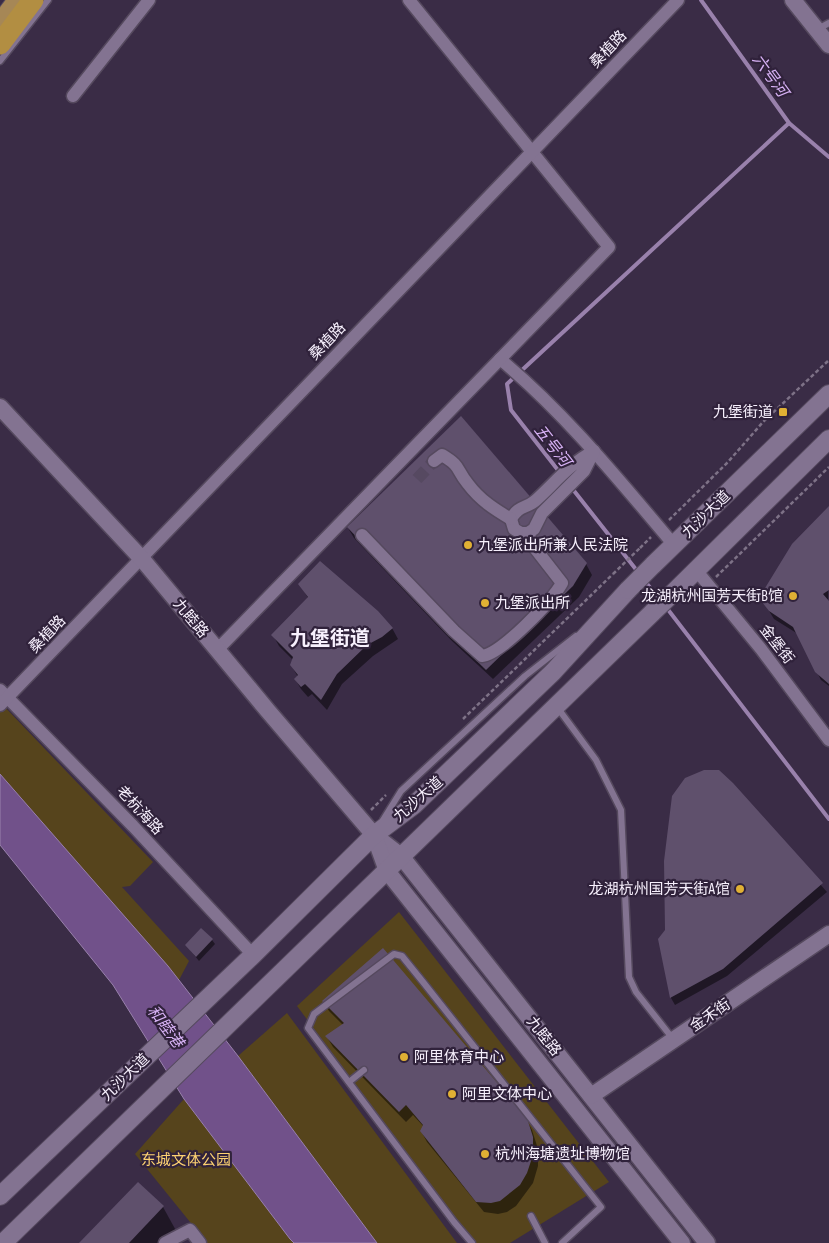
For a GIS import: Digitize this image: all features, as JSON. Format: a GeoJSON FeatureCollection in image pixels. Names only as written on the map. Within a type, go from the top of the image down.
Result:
{"type":"FeatureCollection","features":[{"type":"Feature","properties":{"kind":"highway"},"geometry":{"type":"LineString","coordinates":[[0,44],[33,0]]}},
{"type":"Feature","properties":{"kind":"main road"},"geometry":{"type":"LineString","coordinates":[[0,24],[18,0]]}},
{"type":"Feature","properties":{"kind":"main road","name":"九沙大道"},"geometry":{"type":"LineString","coordinates":[[0,1196],[253,955],[374,835],[414,805],[553,672],[606,612],[829,394]]}},
{"type":"Feature","properties":{"kind":"main road","name":"九沙大道"},"geometry":{"type":"LineString","coordinates":[[3,1243],[165,1084],[234,1022],[401,856],[829,440]]}},
{"type":"Feature","properties":{"kind":"street"},"geometry":{"type":"LineString","coordinates":[[73,96],[149,0]]}},
{"type":"Feature","properties":{"kind":"street"},"geometry":{"type":"LineString","coordinates":[[217,650],[609,246],[410,0]]}},
{"type":"Feature","properties":{"kind":"street","name":"桑植路"},"geometry":{"type":"LineString","coordinates":[[3,697],[142,559],[678,0]]}},
{"type":"Feature","properties":{"kind":"street"},"geometry":{"type":"LineString","coordinates":[[793,0],[823,26],[829,45]]}},
{"type":"Feature","properties":{"kind":"street"},"geometry":{"type":"LineString","coordinates":[[500,359],[536,389],[594,451],[674,545]]}},
{"type":"Feature","properties":{"kind":"street","name":"九睦路"},"geometry":{"type":"LineString","coordinates":[[0,407],[142,559],[374,835],[401,856],[708,1243]]}},
{"type":"Feature","properties":{"kind":"street"},"geometry":{"type":"LineString","coordinates":[[434,461],[442,454],[458,464],[467,482],[488,506],[511,519],[514,529],[521,533],[528,533],[534,529],[568,468],[576,460],[594,451]]}},
{"type":"Feature","properties":{"kind":"street"},"geometry":{"type":"LineString","coordinates":[[511,519],[516,510],[532,503],[559,486],[576,479],[584,470],[594,451]]}},
{"type":"Feature","properties":{"kind":"street"},"geometry":{"type":"LineString","coordinates":[[362,535],[454,631],[482,656],[489,655],[521,629],[557,592],[562,583],[534,547],[528,533]]}},
{"type":"Feature","properties":{"kind":"street","name":"金堡街"},"geometry":{"type":"LineString","coordinates":[[696,570],[761,649],[829,740]]}},
{"type":"Feature","properties":{"kind":"street","name":"老杭海路"},"geometry":{"type":"LineString","coordinates":[[3,697],[253,955]]}},
{"type":"Feature","properties":{"kind":"street","name":"九睦路"},"geometry":{"type":"LineString","coordinates":[[374,835],[387,871],[682,1243]]}},
{"type":"Feature","properties":{"kind":"street","name":"金禾街"},"geometry":{"type":"LineString","coordinates":[[591,1096],[829,934]]}},
{"type":"Feature","properties":{"kind":"street"},"geometry":{"type":"LineString","coordinates":[[165,1243],[190,1230],[200,1243]]}},
{"type":"Feature","properties":{"kind":"lane"},"geometry":{"type":"LineString","coordinates":[[0,61],[48,0]]}},
{"type":"Feature","properties":{"kind":"lane"},"geometry":{"type":"LineString","coordinates":[[556,706],[596,760],[621,810],[629,977],[636,992],[673,1039]]}},
{"type":"Feature","properties":{"kind":"lane"},"geometry":{"type":"LineString","coordinates":[[472,1243],[454,1222],[308,1028],[314,1014],[394,954],[402,956],[601,1207],[562,1243]]}},
{"type":"Feature","properties":{"kind":"lane"},"geometry":{"type":"LineString","coordinates":[[350,1082],[364,1070]]}},
{"type":"Feature","properties":{"kind":"lane"},"geometry":{"type":"LineString","coordinates":[[531,1216],[545,1243]]}},
{"type":"Feature","properties":{"kind":"path"},"geometry":{"type":"LineString","coordinates":[[613,574],[728,462],[763,422],[829,360]]}},
{"type":"Feature","properties":{"kind":"path"},"geometry":{"type":"LineString","coordinates":[[708,585],[829,467]]}},
{"type":"Feature","properties":{"kind":"green space"},"geometry":{"type":"Polygon","coordinates":[[[0,702],[153,862],[130,886],[122,887],[189,961],[179,980],[0,774],[0,702]]]}},
{"type":"Feature","properties":{"kind":"green space","name":"阿里文体中心"},"geometry":{"type":"Polygon","coordinates":[[[399,912],[609,1182],[510,1243],[474,1243],[297,1006],[399,912]]]}},
{"type":"Feature","properties":{"kind":"green space"},"geometry":{"type":"Polygon","coordinates":[[[287,1013],[457,1243],[377,1243],[238,1056],[287,1013]]]}},
{"type":"Feature","properties":{"kind":"green space","name":"东城文体公园"},"geometry":{"type":"Polygon","coordinates":[[[184,1099],[294,1243],[207,1243],[135,1154],[184,1099]]]}},
{"type":"Feature","properties":{"kind":"water","name":"和睦港"},"geometry":{"type":"Polygon","coordinates":[[[0,774],[168,966],[238,1056],[377,1243],[294,1243],[290,1239],[184,1099],[113,985],[0,845],[0,774]]]}},
{"type":"Feature","properties":{"kind":"building","name":"九堡派出所兼人民法院"},"geometry":{"type":"Polygon","coordinates":[[[461,416],[587,563],[573,586],[486,670],[445,630],[347,527],[461,416]]]}},
{"type":"Feature","properties":{"kind":"building","name":"龙湖杭州国芳天街B馆"},"geometry":{"type":"Polygon","coordinates":[[[829,506],[829,590],[823,594],[829,601],[829,684],[815,672],[793,627],[769,611],[759,598],[792,544],[829,506]]]}},
{"type":"Feature","properties":{"kind":"building"},"geometry":{"type":"Polygon","coordinates":[[[320,561],[378,611],[393,628],[382,637],[367,645],[337,674],[321,700],[305,684],[301,687],[294,679],[298,675],[290,665],[293,657],[271,635],[308,597],[298,584],[320,561]]]}},
{"type":"Feature","properties":{"kind":"building","name":"龙湖杭州国芳天街A馆"},"geometry":{"type":"Polygon","coordinates":[[[704,770],[719,770],[733,783],[823,883],[723,969],[670,998],[658,939],[665,930],[664,861],[672,796],[685,778],[704,770]]]}},
{"type":"Feature","properties":{"kind":"building"},"geometry":{"type":"Polygon","coordinates":[[[201,928],[213,939],[196,957],[185,945],[201,928]]]}},
{"type":"Feature","properties":{"kind":"building"},"geometry":{"type":"Polygon","coordinates":[[[383,948],[527,1118],[533,1137],[533,1155],[527,1173],[520,1185],[500,1201],[491,1203],[476,1202],[420,1131],[423,1125],[406,1105],[399,1112],[325,1036],[344,1023],[322,1001],[383,948]]]}},
{"type":"Feature","properties":{"kind":"building"},"geometry":{"type":"Polygon","coordinates":[[[138,1182],[164,1206],[129,1243],[79,1243],[138,1182]]]}},
{"type":"Feature","properties":{"kind":"waterway","name":"六号河"},"geometry":{"type":"LineString","coordinates":[[701,0],[789,123],[829,157]]}},
{"type":"Feature","properties":{"kind":"waterway","name":"五号河"},"geometry":{"type":"LineString","coordinates":[[561,474],[511,410],[507,384],[789,123]]}},
{"type":"Feature","properties":{"kind":"waterway","name":"五号河"},"geometry":{"type":"LineString","coordinates":[[571,487],[638,572]]}},
{"type":"Feature","properties":{"kind":"waterway","name":"五号河"},"geometry":{"type":"LineString","coordinates":[[644,580],[660,600]]}},
{"type":"Feature","properties":{"kind":"waterway","name":"五号河"},"geometry":{"type":"LineString","coordinates":[[666,607],[829,819]]}},
{"type":"Feature","properties":{"kind":"tunnel"},"geometry":{"type":"LineString","coordinates":[[417,479],[434,461]]}},
{"type":"Feature","properties":{"kind":"place","name":"九堡街道"},"geometry":{"type":"Point","coordinates":[783,412]}},
{"type":"Feature","properties":{"kind":"place","name":"九堡派出所兼人民法院"},"geometry":{"type":"Point","coordinates":[468,545]}},
{"type":"Feature","properties":{"kind":"place","name":"龙湖杭州国芳天街B馆"},"geometry":{"type":"Point","coordinates":[793,596]}},
{"type":"Feature","properties":{"kind":"place","name":"九堡派出所"},"geometry":{"type":"Point","coordinates":[485,603]}},
{"type":"Feature","properties":{"kind":"place","name":"龙湖杭州国芳天街A馆"},"geometry":{"type":"Point","coordinates":[740,889]}},
{"type":"Feature","properties":{"kind":"place","name":"阿里体育中心"},"geometry":{"type":"Point","coordinates":[404,1057]}},
{"type":"Feature","properties":{"kind":"place","name":"阿里文体中心"},"geometry":{"type":"Point","coordinates":[452,1094]}},
{"type":"Feature","properties":{"kind":"place","name":"杭州海塘遗址博物馆"},"geometry":{"type":"Point","coordinates":[485,1154]}},
{"type":"Feature","properties":{"kind":"district","name":"九堡街道"},"geometry":{"type":"Point","coordinates":[330,638]}}]}
